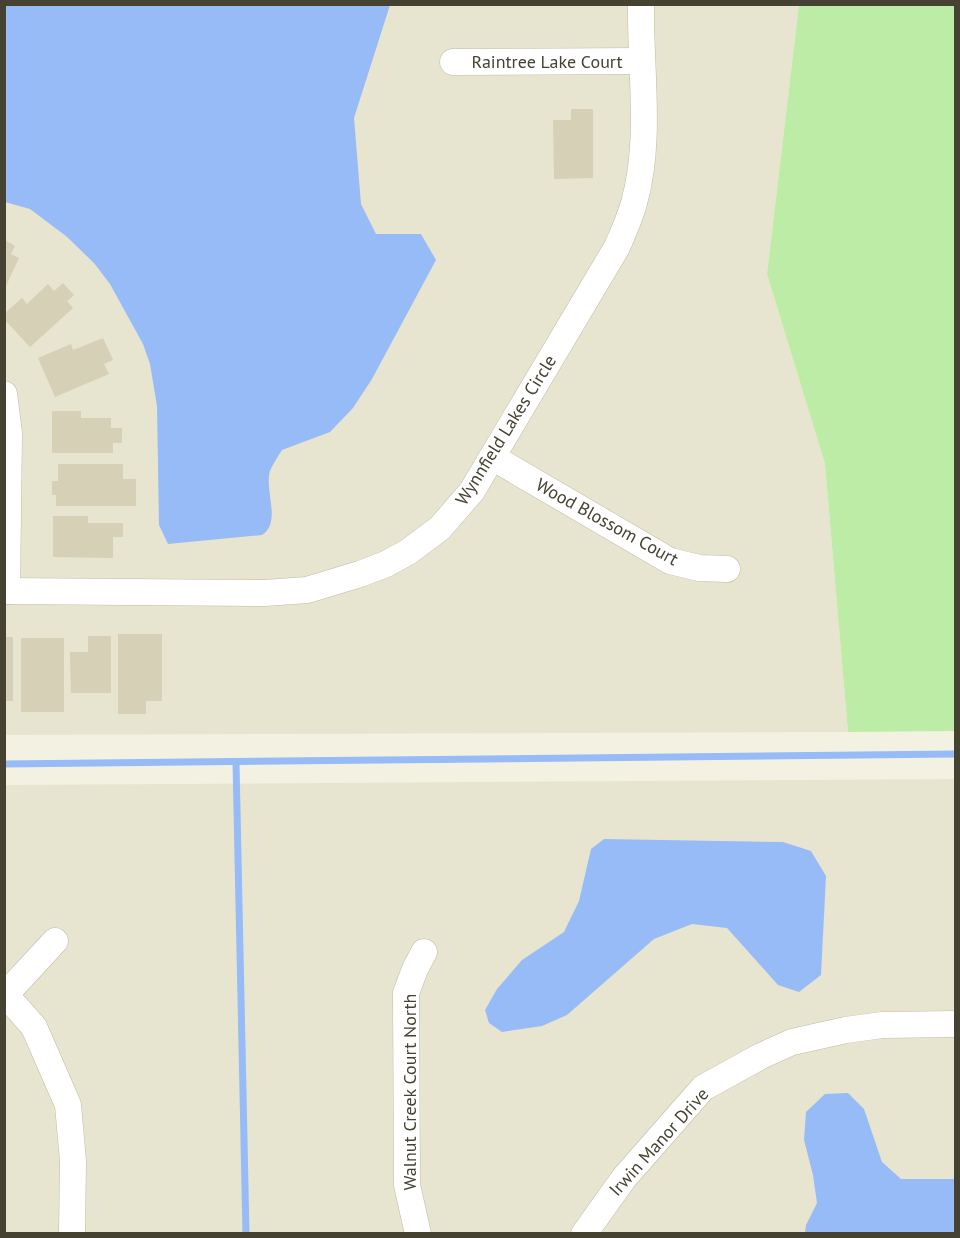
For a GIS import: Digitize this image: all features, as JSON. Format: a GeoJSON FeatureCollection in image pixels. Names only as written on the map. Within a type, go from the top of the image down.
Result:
{"type":"FeatureCollection","features":[{"type":"Feature","properties":{"kind":"street","name":"Wynnfield Lakes Circle"},"geometry":{"type":"LineString","coordinates":[[6,591],[265,592],[307,590],[331,584],[386,564],[431,536],[472,491],[617,247],[626,227],[634,204],[643,149],[641,4]]}},
{"type":"Feature","properties":{"kind":"street","name":"Raintree Lake Court"},"geometry":{"type":"LineString","coordinates":[[453,62],[641,61]]}},
{"type":"Feature","properties":{"kind":"street"},"geometry":{"type":"LineString","coordinates":[[4,394],[9,433],[6,591]]}},
{"type":"Feature","properties":{"kind":"street","name":"Wood Blossom Court"},"geometry":{"type":"LineString","coordinates":[[492,458],[670,561],[699,568],[727,569]]}},
{"type":"Feature","properties":{"kind":"street"},"geometry":{"type":"LineString","coordinates":[[55,940],[5,994],[34,1027],[68,1105],[73,1161],[72,1233]]}},
{"type":"Feature","properties":{"kind":"street","name":"Walnut Creek Court North"},"geometry":{"type":"LineString","coordinates":[[418,1233],[407,1185],[406,993],[424,952]]}},
{"type":"Feature","properties":{"kind":"street","name":"Irwin Manor Drive"},"geometry":{"type":"LineString","coordinates":[[584,1233],[624,1178],[703,1088],[792,1042],[846,1029],[882,1024],[956,1024]]}},
{"type":"Feature","properties":{"kind":"shaded area"},"geometry":{"type":"Polygon","coordinates":[[[4,5],[799,5],[767,274],[825,464],[848,732],[5,735],[4,5]]]}},
{"type":"Feature","properties":{"kind":"shaded area"},"geometry":{"type":"Polygon","coordinates":[[[955,779],[955,1233],[5,1233],[4,785],[955,779]]]}},
{"type":"Feature","properties":{"kind":"green space"},"geometry":{"type":"Polygon","coordinates":[[[799,5],[955,5],[955,731],[848,732],[825,464],[767,274],[799,5]]]}},
{"type":"Feature","properties":{"kind":"water"},"geometry":{"type":"Polygon","coordinates":[[[4,5],[390,5],[354,118],[361,204],[376,234],[421,234],[436,260],[372,379],[353,408],[330,432],[282,450],[270,471],[271,522],[262,535],[168,544],[159,525],[157,406],[150,364],[143,344],[110,284],[94,263],[66,236],[30,209],[5,202],[4,5]]]}},
{"type":"Feature","properties":{"kind":"water"},"geometry":{"type":"Polygon","coordinates":[[[604,839],[783,842],[811,851],[826,876],[821,975],[799,992],[778,985],[727,928],[692,924],[654,939],[567,1015],[542,1026],[502,1032],[489,1023],[485,1010],[497,989],[522,960],[564,932],[579,901],[591,849],[604,839]]]}},
{"type":"Feature","properties":{"kind":"water"},"geometry":{"type":"Polygon","coordinates":[[[848,1093],[864,1109],[882,1162],[901,1179],[955,1179],[955,1233],[805,1233],[806,1225],[817,1203],[804,1140],[806,1112],[825,1094],[848,1093]]]}},
{"type":"Feature","properties":{"kind":"building"},"geometry":{"type":"Polygon","coordinates":[[[571,109],[593,109],[593,178],[554,179],[553,120],[571,120],[571,109]]]}},
{"type":"Feature","properties":{"kind":"building"},"geometry":{"type":"Polygon","coordinates":[[[5,240],[15,246],[11,254],[19,258],[5,288],[5,240]]]}},
{"type":"Feature","properties":{"kind":"building"},"geometry":{"type":"Polygon","coordinates":[[[63,283],[74,295],[67,301],[73,308],[30,347],[4,319],[4,314],[22,298],[27,304],[48,284],[54,291],[63,283]]]}},
{"type":"Feature","properties":{"kind":"building"},"geometry":{"type":"Polygon","coordinates":[[[103,338],[113,360],[104,364],[109,374],[55,397],[38,358],[71,344],[73,350],[103,338]]]}},
{"type":"Feature","properties":{"kind":"building"},"geometry":{"type":"Polygon","coordinates":[[[52,411],[81,411],[81,418],[111,418],[111,428],[122,428],[122,443],[113,443],[113,453],[52,453],[52,411]]]}},
{"type":"Feature","properties":{"kind":"building"},"geometry":{"type":"Polygon","coordinates":[[[58,464],[123,464],[123,479],[136,479],[136,506],[56,506],[56,495],[52,495],[52,481],[58,481],[58,464]]]}},
{"type":"Feature","properties":{"kind":"building"},"geometry":{"type":"Polygon","coordinates":[[[53,516],[88,516],[88,523],[123,523],[123,537],[113,537],[113,558],[53,557],[53,516]]]}},
{"type":"Feature","properties":{"kind":"building"},"geometry":{"type":"Polygon","coordinates":[[[118,634],[162,634],[162,701],[146,701],[146,714],[118,714],[118,634]]]}},
{"type":"Feature","properties":{"kind":"building"},"geometry":{"type":"Polygon","coordinates":[[[88,636],[111,636],[111,693],[71,693],[70,652],[88,652],[88,636]]]}},
{"type":"Feature","properties":{"kind":"building"},"geometry":{"type":"Polygon","coordinates":[[[4,637],[13,637],[13,701],[4,701],[4,637]]]}},
{"type":"Feature","properties":{"kind":"building"},"geometry":{"type":"Polygon","coordinates":[[[21,638],[64,638],[64,712],[21,712],[21,638]]]}},
{"type":"Feature","properties":{"kind":"waterway"},"geometry":{"type":"LineString","coordinates":[[4,764],[956,754]]}},
{"type":"Feature","properties":{"kind":"waterway"},"geometry":{"type":"LineString","coordinates":[[236,763],[246,1234]]}}]}
